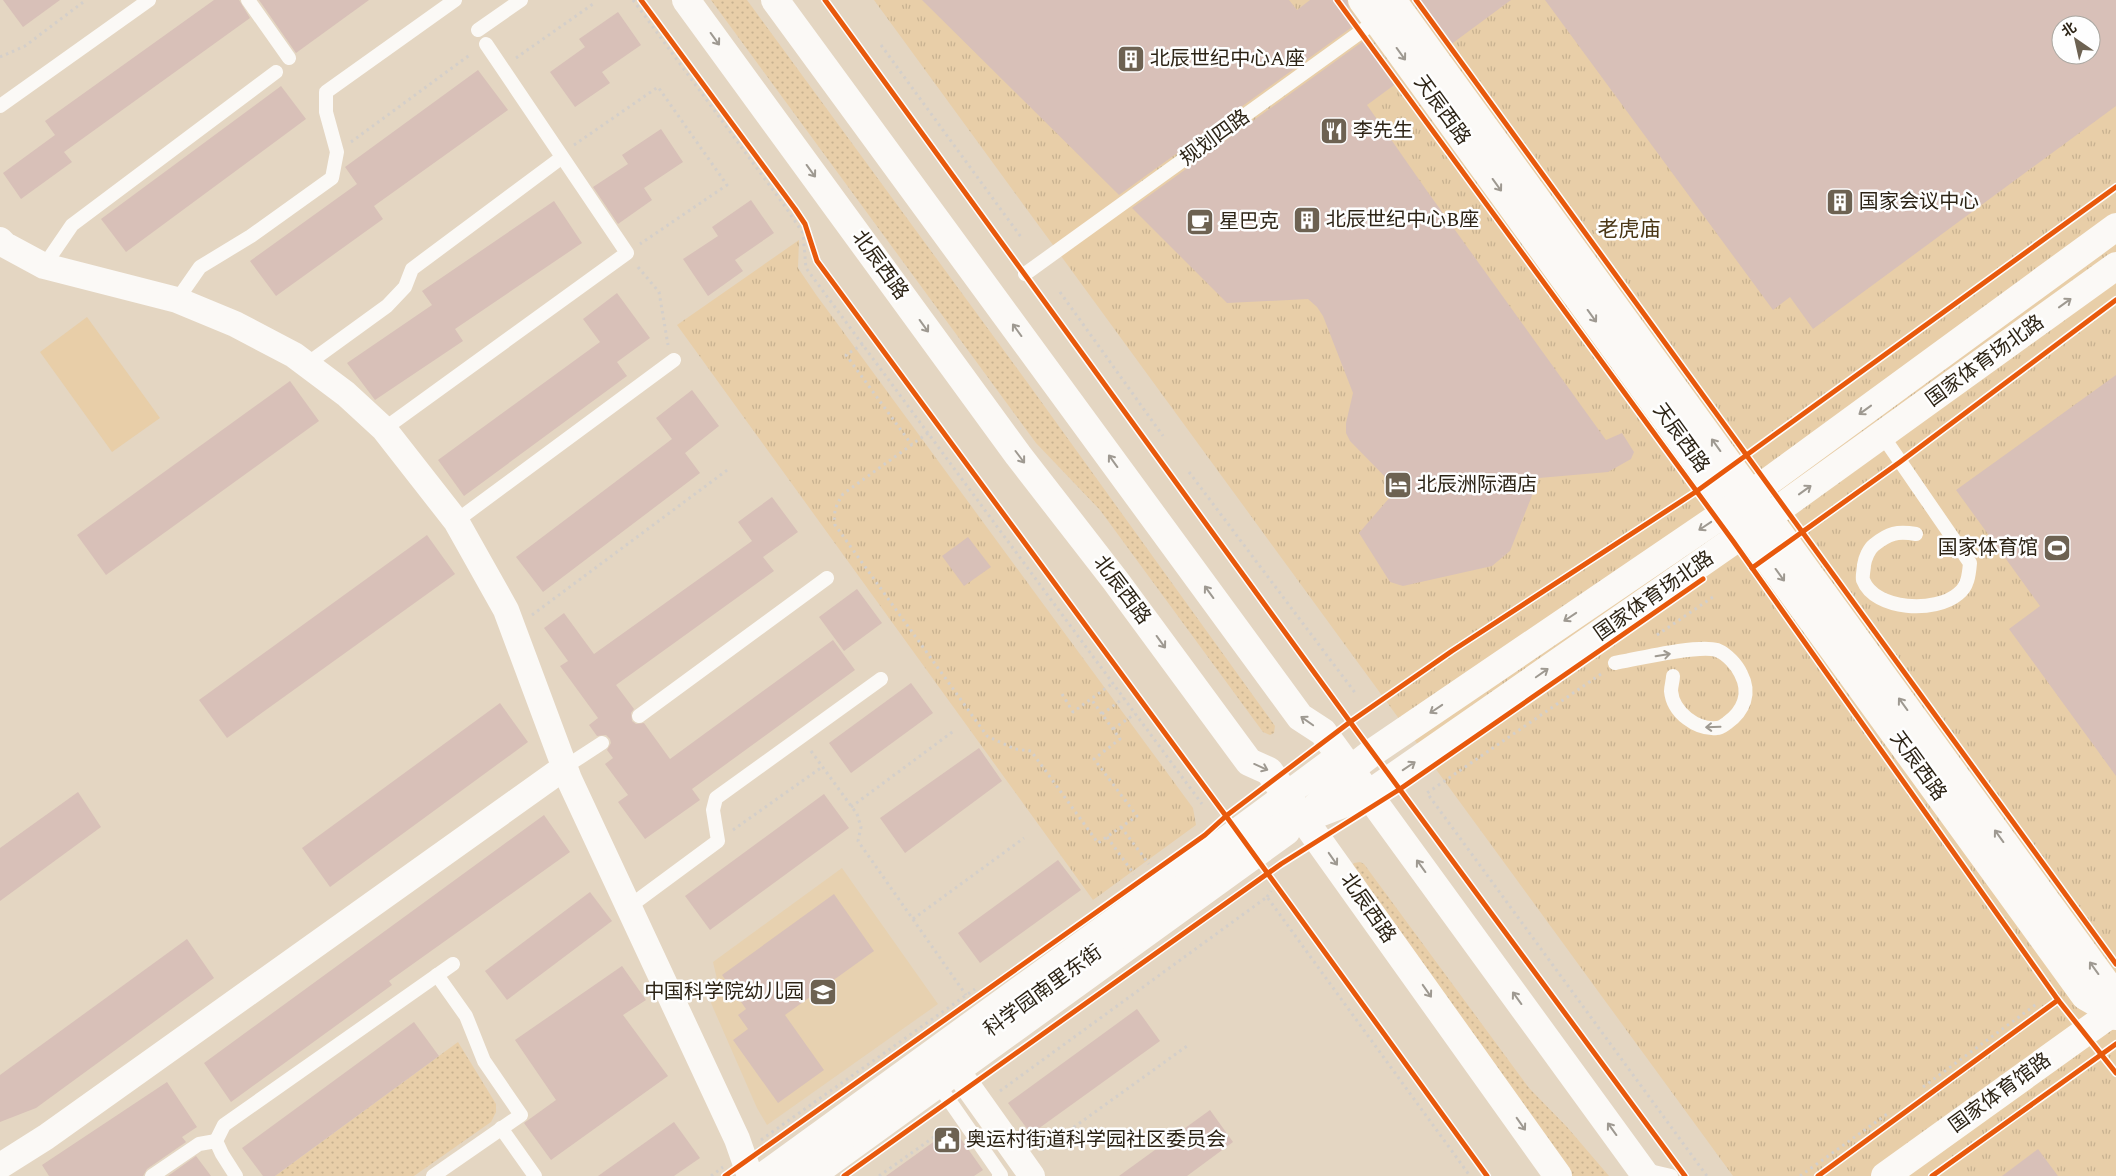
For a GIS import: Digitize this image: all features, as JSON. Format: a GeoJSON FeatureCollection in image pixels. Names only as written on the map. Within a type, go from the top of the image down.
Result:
{"type":"FeatureCollection","features":[{"type":"Feature","properties":{"kind":"street","name":"北辰西路"},"geometry":{"type":"LineString","coordinates":[[686,0],[1018,455],[1116,580],[1248,762],[1269,771],[1558,1176]]}},
{"type":"Feature","properties":{"kind":"street"},"geometry":{"type":"LineString","coordinates":[[776,0],[1300,717],[1323,732],[1644,1172]]}},
{"type":"Feature","properties":{"kind":"street","name":"天辰西路"},"geometry":{"type":"LineString","coordinates":[[1362,0],[1758,524],[2085,996],[2115,1012]]}},
{"type":"Feature","properties":{"kind":"street","name":"天辰西路"},"geometry":{"type":"LineString","coordinates":[[1398,2],[1741,501]]}},
{"type":"Feature","properties":{"kind":"street"},"geometry":{"type":"LineString","coordinates":[[1741,501],[1755,467],[2116,208]]}},
{"type":"Feature","properties":{"kind":"street","name":"国家体育场北路"},"geometry":{"type":"LineString","coordinates":[[1355,775],[1392,739],[1741,501],[2116,227]]}},
{"type":"Feature","properties":{"kind":"street"},"geometry":{"type":"LineString","coordinates":[[0,240],[5,245],[44,266],[177,300],[235,324],[294,355],[307,364],[346,394],[384,429],[456,521],[506,610],[565,767],[737,1139],[750,1176]]}},
{"type":"Feature","properties":{"kind":"street","name":"国家体育场北路"},"geometry":{"type":"LineString","coordinates":[[1355,775],[1758,524],[2116,266]]}},
{"type":"Feature","properties":{"kind":"street"},"geometry":{"type":"LineString","coordinates":[[3,1176],[0,1167],[46,1137],[565,767]]}},
{"type":"Feature","properties":{"kind":"street"},"geometry":{"type":"LineString","coordinates":[[812,1176],[1213,849],[1286,794],[1355,775]]}},
{"type":"Feature","properties":{"kind":"street"},"geometry":{"type":"LineString","coordinates":[[1304,819],[1355,775]]}},
{"type":"Feature","properties":{"kind":"street","name":"科学园南里东街"},"geometry":{"type":"LineString","coordinates":[[789,1176],[943,1068],[1234,850],[1264,834],[1304,819]]}},
{"type":"Feature","properties":{"kind":"street","name":"国家体育馆路"},"geometry":{"type":"LineString","coordinates":[[1885,1176],[2115,1012]]}},
{"type":"Feature","properties":{"kind":"street"},"geometry":{"type":"LineString","coordinates":[[943,1068],[980,1104],[1028,1170]]}},
{"type":"Feature","properties":{"kind":"street"},"geometry":{"type":"LineString","coordinates":[[762,1176],[943,1068]]}},
{"type":"Feature","properties":{"kind":"lane"},"geometry":{"type":"LineString","coordinates":[[0,106],[149,0]]}},
{"type":"Feature","properties":{"kind":"lane"},"geometry":{"type":"LineString","coordinates":[[248,0],[289,58]]}},
{"type":"Feature","properties":{"kind":"lane"},"geometry":{"type":"LineString","coordinates":[[177,300],[200,267],[251,236],[332,178],[337,152],[326,112],[326,92],[455,0]]}},
{"type":"Feature","properties":{"kind":"lane"},"geometry":{"type":"LineString","coordinates":[[478,30],[521,0]]}},
{"type":"Feature","properties":{"kind":"lane","name":"规划四路"},"geometry":{"type":"LineString","coordinates":[[1025,274],[1398,2]]}},
{"type":"Feature","properties":{"kind":"lane"},"geometry":{"type":"LineString","coordinates":[[384,429],[627,253],[486,44]]}},
{"type":"Feature","properties":{"kind":"lane"},"geometry":{"type":"LineString","coordinates":[[44,266],[72,225],[276,72]]}},
{"type":"Feature","properties":{"kind":"lane"},"geometry":{"type":"LineString","coordinates":[[307,364],[387,306],[405,287],[412,269],[560,156]]}},
{"type":"Feature","properties":{"kind":"lane"},"geometry":{"type":"LineString","coordinates":[[456,521],[674,360]]}},
{"type":"Feature","properties":{"kind":"lane"},"geometry":{"type":"LineString","coordinates":[[1882,435],[1970,563],[1968,580],[1959,594],[1945,602],[1906,606],[1888,602],[1872,593],[1863,579],[1864,562],[1871,547],[1885,536],[1900,531],[1916,534]]}},
{"type":"Feature","properties":{"kind":"lane"},"geometry":{"type":"LineString","coordinates":[[639,716],[827,578]]}},
{"type":"Feature","properties":{"kind":"lane"},"geometry":{"type":"LineString","coordinates":[[1611,666],[1698,649],[1717,650],[1736,665],[1744,680],[1747,697],[1738,715],[1720,728],[1703,728],[1690,721],[1677,708],[1671,692],[1673,676]]}},
{"type":"Feature","properties":{"kind":"lane"},"geometry":{"type":"LineString","coordinates":[[630,906],[718,841],[713,810],[716,798],[881,679]]}},
{"type":"Feature","properties":{"kind":"lane"},"geometry":{"type":"LineString","coordinates":[[565,767],[602,743]]}},
{"type":"Feature","properties":{"kind":"lane"},"geometry":{"type":"LineString","coordinates":[[216,1142],[224,1125],[452,964]]}},
{"type":"Feature","properties":{"kind":"lane"},"geometry":{"type":"LineString","coordinates":[[434,1176],[521,1114],[484,1061],[466,1016],[437,975]]}},
{"type":"Feature","properties":{"kind":"lane"},"geometry":{"type":"LineString","coordinates":[[943,1068],[1001,1175],[999,1176]]}},
{"type":"Feature","properties":{"kind":"lane"},"geometry":{"type":"LineString","coordinates":[[501,1128],[535,1176]]}},
{"type":"Feature","properties":{"kind":"lane"},"geometry":{"type":"LineString","coordinates":[[152,1176],[199,1144],[216,1142]]}},
{"type":"Feature","properties":{"kind":"lane"},"geometry":{"type":"LineString","coordinates":[[216,1142],[236,1176]]}},
{"type":"Feature","properties":{"kind":"lane"},"geometry":{"type":"LineString","coordinates":[[1644,1172],[1671,1176]]}},
{"type":"Feature","properties":{"kind":"path"},"geometry":{"type":"LineString","coordinates":[[0,57],[25,46],[86,0]]}},
{"type":"Feature","properties":{"kind":"path"},"geometry":{"type":"LineString","coordinates":[[633,0],[802,232],[806,268],[1202,804]]}},
{"type":"Feature","properties":{"kind":"path"},"geometry":{"type":"LineString","coordinates":[[641,0],[658,23]]}},
{"type":"Feature","properties":{"kind":"path"},"geometry":{"type":"LineString","coordinates":[[502,67],[593,4]]}},
{"type":"Feature","properties":{"kind":"path"},"geometry":{"type":"LineString","coordinates":[[337,152],[486,44]]}},
{"type":"Feature","properties":{"kind":"path"},"geometry":{"type":"LineString","coordinates":[[881,45],[1021,237]]}},
{"type":"Feature","properties":{"kind":"path"},"geometry":{"type":"LineString","coordinates":[[560,156],[658,87],[727,185],[627,253],[659,292],[668,346],[674,360]]}},
{"type":"Feature","properties":{"kind":"path"},"geometry":{"type":"LineString","coordinates":[[800,217],[805,224],[810,242]]}},
{"type":"Feature","properties":{"kind":"path"},"geometry":{"type":"LineString","coordinates":[[1060,292],[1163,436]]}},
{"type":"Feature","properties":{"kind":"path"},"geometry":{"type":"LineString","coordinates":[[862,344],[846,355],[912,445]]}},
{"type":"Feature","properties":{"kind":"path"},"geometry":{"type":"LineString","coordinates":[[928,433],[844,494],[837,504],[833,515],[835,525],[987,736],[1014,749],[1031,751],[1098,843],[1137,816],[1094,758],[1120,739],[1092,699]]}},
{"type":"Feature","properties":{"kind":"path"},"geometry":{"type":"LineString","coordinates":[[526,620],[730,468]]}},
{"type":"Feature","properties":{"kind":"path"},"geometry":{"type":"LineString","coordinates":[[1189,472],[1356,694]]}},
{"type":"Feature","properties":{"kind":"path"},"geometry":{"type":"LineString","coordinates":[[1656,636],[1713,597]]}},
{"type":"Feature","properties":{"kind":"path"},"geometry":{"type":"LineString","coordinates":[[1611,666],[1427,793],[1706,1176]]}},
{"type":"Feature","properties":{"kind":"path"},"geometry":{"type":"LineString","coordinates":[[1062,694],[1073,712],[1113,683]]}},
{"type":"Feature","properties":{"kind":"path"},"geometry":{"type":"LineString","coordinates":[[1102,714],[1124,698]]}},
{"type":"Feature","properties":{"kind":"path"},"geometry":{"type":"LineString","coordinates":[[1113,730],[1135,714]]}},
{"type":"Feature","properties":{"kind":"path"},"geometry":{"type":"LineString","coordinates":[[851,807],[956,730]]}},
{"type":"Feature","properties":{"kind":"path"},"geometry":{"type":"LineString","coordinates":[[801,736],[857,814],[861,827],[858,841],[966,995]]}},
{"type":"Feature","properties":{"kind":"path"},"geometry":{"type":"LineString","coordinates":[[718,841],[822,767]]}},
{"type":"Feature","properties":{"kind":"path"},"geometry":{"type":"LineString","coordinates":[[1122,827],[1149,864]]}},
{"type":"Feature","properties":{"kind":"path"},"geometry":{"type":"LineString","coordinates":[[1107,837],[1134,874]]}},
{"type":"Feature","properties":{"kind":"path"},"geometry":{"type":"LineString","coordinates":[[913,919],[1024,838]]}},
{"type":"Feature","properties":{"kind":"path"},"geometry":{"type":"LineString","coordinates":[[1126,880],[1156,858]]}},
{"type":"Feature","properties":{"kind":"path"},"geometry":{"type":"LineString","coordinates":[[879,1176],[1268,898],[1271,891]]}},
{"type":"Feature","properties":{"kind":"path"},"geometry":{"type":"LineString","coordinates":[[1268,898],[1470,1176]]}},
{"type":"Feature","properties":{"kind":"path"},"geometry":{"type":"LineString","coordinates":[[755,1136],[758,1142],[979,986]]}},
{"type":"Feature","properties":{"kind":"path"},"geometry":{"type":"LineString","coordinates":[[1923,1087],[2038,1003]]}},
{"type":"Feature","properties":{"kind":"path"},"geometry":{"type":"LineString","coordinates":[[1028,1170],[1187,1046]]}},
{"type":"Feature","properties":{"kind":"path"},"geometry":{"type":"LineString","coordinates":[[1800,1176],[1890,1112]]}},
{"type":"Feature","properties":{"kind":"shaded area","name":"中国科学院幼儿园"},"geometry":{"type":"Polygon","coordinates":[[[842,868],[938,1004],[767,1125],[757,1108],[711,1003],[719,988],[713,962],[842,868]]]}},
{"type":"Feature","properties":{"kind":"green space"},"geometry":{"type":"Polygon","coordinates":[[[711,0],[747,0],[1027,382],[1275,726],[1274,733],[1270,735],[1263,732],[1100,510],[1036,443],[711,0]]]}},
{"type":"Feature","properties":{"kind":"green space"},"geometry":{"type":"Polygon","coordinates":[[[874,0],[2116,0],[2116,1176],[1733,1176],[874,0]]]}},
{"type":"Feature","properties":{"kind":"green space"},"geometry":{"type":"Polygon","coordinates":[[[799,240],[798,268],[817,296],[1193,808],[1196,825],[1093,900],[677,325],[799,240]]]}},
{"type":"Feature","properties":{"kind":"green space"},"geometry":{"type":"Polygon","coordinates":[[[87,317],[160,418],[112,452],[40,352],[87,317]]]}},
{"type":"Feature","properties":{"kind":"green space"},"geometry":{"type":"Polygon","coordinates":[[[1360,862],[1364,864],[1529,1088],[1567,1127],[1609,1176],[1571,1176],[1351,867],[1354,863],[1360,862]]]}},
{"type":"Feature","properties":{"kind":"green space"},"geometry":{"type":"Polygon","coordinates":[[[458,1042],[496,1104],[496,1112],[491,1122],[414,1176],[275,1176],[458,1042]]]}},
{"type":"Feature","properties":{"kind":"building"},"geometry":{"type":"Polygon","coordinates":[[[3,0],[60,0],[23,27],[3,0]]]}},
{"type":"Feature","properties":{"kind":"building"},"geometry":{"type":"Polygon","coordinates":[[[214,0],[239,0],[250,18],[64,152],[72,162],[21,199],[3,173],[55,135],[45,121],[214,0]]]}},
{"type":"Feature","properties":{"kind":"building"},"geometry":{"type":"Polygon","coordinates":[[[259,0],[369,0],[296,53],[259,0]]]}},
{"type":"Feature","properties":{"kind":"building"},"geometry":{"type":"Polygon","coordinates":[[[922,0],[1289,0],[1297,10],[1310,0],[1347,0],[1349,9],[1359,22],[1119,195],[922,0]]]}},
{"type":"Feature","properties":{"kind":"building"},"geometry":{"type":"Polygon","coordinates":[[[1411,0],[1511,0],[1446,48],[1411,0]]]}},
{"type":"Feature","properties":{"kind":"building","name":"国家会议中心"},"geometry":{"type":"Polygon","coordinates":[[[1545,0],[2116,0],[2116,106],[1813,329],[1790,297],[1773,310],[1545,0]]]}},
{"type":"Feature","properties":{"kind":"building"},"geometry":{"type":"Polygon","coordinates":[[[618,12],[641,45],[602,72],[610,83],[575,107],[550,72],[585,47],[579,39],[618,12]]]}},
{"type":"Feature","properties":{"kind":"building"},"geometry":{"type":"Polygon","coordinates":[[[1369,37],[1401,80],[1367,105],[1606,440],[1622,433],[1634,452],[1631,459],[1608,472],[1539,478],[1510,551],[1492,566],[1403,586],[1390,582],[1359,533],[1397,489],[1350,441],[1346,433],[1346,423],[1353,393],[1323,316],[1317,307],[1308,299],[1227,303],[1132,208],[1369,37]]]}},
{"type":"Feature","properties":{"kind":"building"},"geometry":{"type":"Polygon","coordinates":[[[478,70],[508,110],[374,206],[383,219],[276,296],[250,261],[357,184],[345,167],[478,70]]]}},
{"type":"Feature","properties":{"kind":"building"},"geometry":{"type":"Polygon","coordinates":[[[281,86],[306,119],[126,252],[101,219],[281,86]]]}},
{"type":"Feature","properties":{"kind":"building"},"geometry":{"type":"Polygon","coordinates":[[[661,129],[683,162],[644,188],[652,200],[618,224],[593,187],[628,164],[622,155],[661,129]]]}},
{"type":"Feature","properties":{"kind":"building"},"geometry":{"type":"Polygon","coordinates":[[[751,200],[774,233],[735,260],[743,271],[708,296],[683,259],[718,236],[712,227],[751,200]]]}},
{"type":"Feature","properties":{"kind":"building"},"geometry":{"type":"Polygon","coordinates":[[[554,201],[582,243],[455,329],[463,341],[375,400],[347,363],[432,305],[422,291],[554,201]]]}},
{"type":"Feature","properties":{"kind":"building"},"geometry":{"type":"Polygon","coordinates":[[[617,293],[650,338],[617,362],[627,376],[464,496],[438,460],[600,342],[583,319],[617,293]]]}},
{"type":"Feature","properties":{"kind":"building","name":"国家体育馆"},"geometry":{"type":"Polygon","coordinates":[[[2116,375],[2116,776],[2009,629],[2040,606],[1956,490],[2116,375]]]}},
{"type":"Feature","properties":{"kind":"building"},"geometry":{"type":"Polygon","coordinates":[[[290,381],[319,421],[106,575],[77,535],[290,381]]]}},
{"type":"Feature","properties":{"kind":"building"},"geometry":{"type":"Polygon","coordinates":[[[692,390],[719,426],[685,453],[700,473],[543,592],[516,557],[672,439],[656,418],[692,390]]]}},
{"type":"Feature","properties":{"kind":"building"},"geometry":{"type":"Polygon","coordinates":[[[772,497],[798,532],[763,557],[774,571],[616,685],[634,709],[631,713],[632,721],[636,724],[644,723],[670,759],[833,640],[855,670],[692,789],[700,800],[645,839],[618,802],[628,795],[605,764],[613,758],[607,750],[611,743],[610,739],[606,735],[597,736],[589,725],[598,718],[560,666],[568,661],[544,628],[564,613],[594,654],[752,541],[738,522],[772,497]]]}},
{"type":"Feature","properties":{"kind":"building"},"geometry":{"type":"Polygon","coordinates":[[[427,535],[455,574],[227,738],[199,700],[427,535]]]}},
{"type":"Feature","properties":{"kind":"building"},"geometry":{"type":"Polygon","coordinates":[[[968,537],[991,567],[964,586],[942,556],[968,537]]]}},
{"type":"Feature","properties":{"kind":"building"},"geometry":{"type":"Polygon","coordinates":[[[857,589],[882,623],[844,651],[819,617],[857,589]]]}},
{"type":"Feature","properties":{"kind":"building"},"geometry":{"type":"Polygon","coordinates":[[[911,683],[933,713],[851,773],[829,743],[911,683]]]}},
{"type":"Feature","properties":{"kind":"building"},"geometry":{"type":"Polygon","coordinates":[[[500,703],[528,742],[330,887],[302,848],[500,703]]]}},
{"type":"Feature","properties":{"kind":"building"},"geometry":{"type":"Polygon","coordinates":[[[979,748],[1002,781],[905,853],[880,818],[979,748]]]}},
{"type":"Feature","properties":{"kind":"building"},"geometry":{"type":"Polygon","coordinates":[[[78,792],[101,827],[0,901],[0,848],[78,792]]]}},
{"type":"Feature","properties":{"kind":"building"},"geometry":{"type":"Polygon","coordinates":[[[824,794],[849,828],[710,930],[685,896],[824,794]]]}},
{"type":"Feature","properties":{"kind":"building"},"geometry":{"type":"Polygon","coordinates":[[[544,815],[570,852],[389,981],[392,985],[231,1102],[204,1063],[544,815]]]}},
{"type":"Feature","properties":{"kind":"building"},"geometry":{"type":"Polygon","coordinates":[[[1058,860],[1081,890],[980,963],[958,933],[1058,860]]]}},
{"type":"Feature","properties":{"kind":"building"},"geometry":{"type":"Polygon","coordinates":[[[590,892],[612,921],[507,1000],[485,971],[590,892]]]}},
{"type":"Feature","properties":{"kind":"building"},"geometry":{"type":"Polygon","coordinates":[[[834,894],[874,951],[785,1015],[824,1070],[778,1103],[733,1040],[748,1029],[738,1015],[746,1009],[722,975],[834,894]]]}},
{"type":"Feature","properties":{"kind":"building"},"geometry":{"type":"Polygon","coordinates":[[[187,939],[214,978],[36,1108],[0,1122],[0,1075],[187,939]]]}},
{"type":"Feature","properties":{"kind":"building"},"geometry":{"type":"Polygon","coordinates":[[[622,966],[646,1000],[623,1015],[668,1076],[551,1160],[524,1123],[556,1100],[515,1040],[622,966]]]}},
{"type":"Feature","properties":{"kind":"building"},"geometry":{"type":"Polygon","coordinates":[[[1137,1009],[1160,1041],[1031,1134],[1008,1103],[1137,1009]]]}},
{"type":"Feature","properties":{"kind":"building"},"geometry":{"type":"Polygon","coordinates":[[[414,1022],[439,1056],[275,1176],[263,1176],[242,1148],[414,1022]]]}},
{"type":"Feature","properties":{"kind":"building"},"geometry":{"type":"Polygon","coordinates":[[[167,1082],[197,1127],[182,1137],[186,1142],[147,1169],[143,1176],[49,1176],[42,1165],[167,1082]]]}},
{"type":"Feature","properties":{"kind":"building"},"geometry":{"type":"Polygon","coordinates":[[[1210,1110],[1233,1142],[1187,1176],[1119,1176],[1210,1110]]]}},
{"type":"Feature","properties":{"kind":"building"},"geometry":{"type":"Polygon","coordinates":[[[674,1122],[700,1158],[674,1176],[598,1176],[674,1122]]]}},
{"type":"Feature","properties":{"kind":"building"},"geometry":{"type":"Polygon","coordinates":[[[953,1128],[983,1170],[974,1176],[886,1176],[953,1128]]]}},
{"type":"Feature","properties":{"kind":"building"},"geometry":{"type":"Polygon","coordinates":[[[2038,1149],[2058,1176],[2002,1176],[2038,1149]]]}},
{"type":"Feature","properties":{"kind":"building"},"geometry":{"type":"Polygon","coordinates":[[[196,1156],[211,1176],[168,1176],[196,1156]]]}},
{"type":"Feature","properties":{"kind":"cycle path"},"geometry":{"type":"LineString","coordinates":[[641,0],[795,209],[805,224],[817,261],[1226,816],[1487,1176]]}},
{"type":"Feature","properties":{"kind":"cycle path"},"geometry":{"type":"LineString","coordinates":[[825,0],[1356,730],[1685,1176]]}},
{"type":"Feature","properties":{"kind":"cycle path"},"geometry":{"type":"LineString","coordinates":[[1337,0],[1733,541],[2058,1000],[2116,1073]]}},
{"type":"Feature","properties":{"kind":"cycle path"},"geometry":{"type":"LineString","coordinates":[[1416,0],[2116,964]]}},
{"type":"Feature","properties":{"kind":"cycle path"},"geometry":{"type":"LineString","coordinates":[[725,1176],[1205,835],[1226,816],[1350,722],[1452,651],[1697,491],[2116,187]]}},
{"type":"Feature","properties":{"kind":"cycle path"},"geometry":{"type":"LineString","coordinates":[[1752,568],[1900,462],[2116,300]]}},
{"type":"Feature","properties":{"kind":"cycle path"},"geometry":{"type":"LineString","coordinates":[[844,1176],[1281,864],[1400,789],[1703,579]]}},
{"type":"Feature","properties":{"kind":"cycle path"},"geometry":{"type":"LineString","coordinates":[[1818,1176],[2058,1000]]}},
{"type":"Feature","properties":{"kind":"cycle path"},"geometry":{"type":"LineString","coordinates":[[1932,1176],[2116,1044]]}},
{"type":"Feature","properties":{"kind":"place","name":"北辰世纪中心A座"},"geometry":{"type":"Point","coordinates":[1131,59]}},
{"type":"Feature","properties":{"kind":"place","name":"李先生"},"geometry":{"type":"Point","coordinates":[1334,131]}},
{"type":"Feature","properties":{"kind":"place","name":"国家会议中心"},"geometry":{"type":"Point","coordinates":[1840,202]}},
{"type":"Feature","properties":{"kind":"place","name":"北辰世纪中心B座"},"geometry":{"type":"Point","coordinates":[1307,220]}},
{"type":"Feature","properties":{"kind":"place","name":"星巴克"},"geometry":{"type":"Point","coordinates":[1200,222]}},
{"type":"Feature","properties":{"kind":"place","name":"北辰洲际酒店"},"geometry":{"type":"Point","coordinates":[1398,485]}},
{"type":"Feature","properties":{"kind":"place","name":"国家体育馆"},"geometry":{"type":"Point","coordinates":[2057,548]}},
{"type":"Feature","properties":{"kind":"place","name":"中国科学院幼儿园"},"geometry":{"type":"Point","coordinates":[823,992]}},
{"type":"Feature","properties":{"kind":"place","name":"奥运村街道科学园社区委员会"},"geometry":{"type":"Point","coordinates":[947,1140]}},
{"type":"Feature","properties":{"kind":"district","name":"老虎庙"},"geometry":{"type":"Point","coordinates":[1629,230]}}]}
